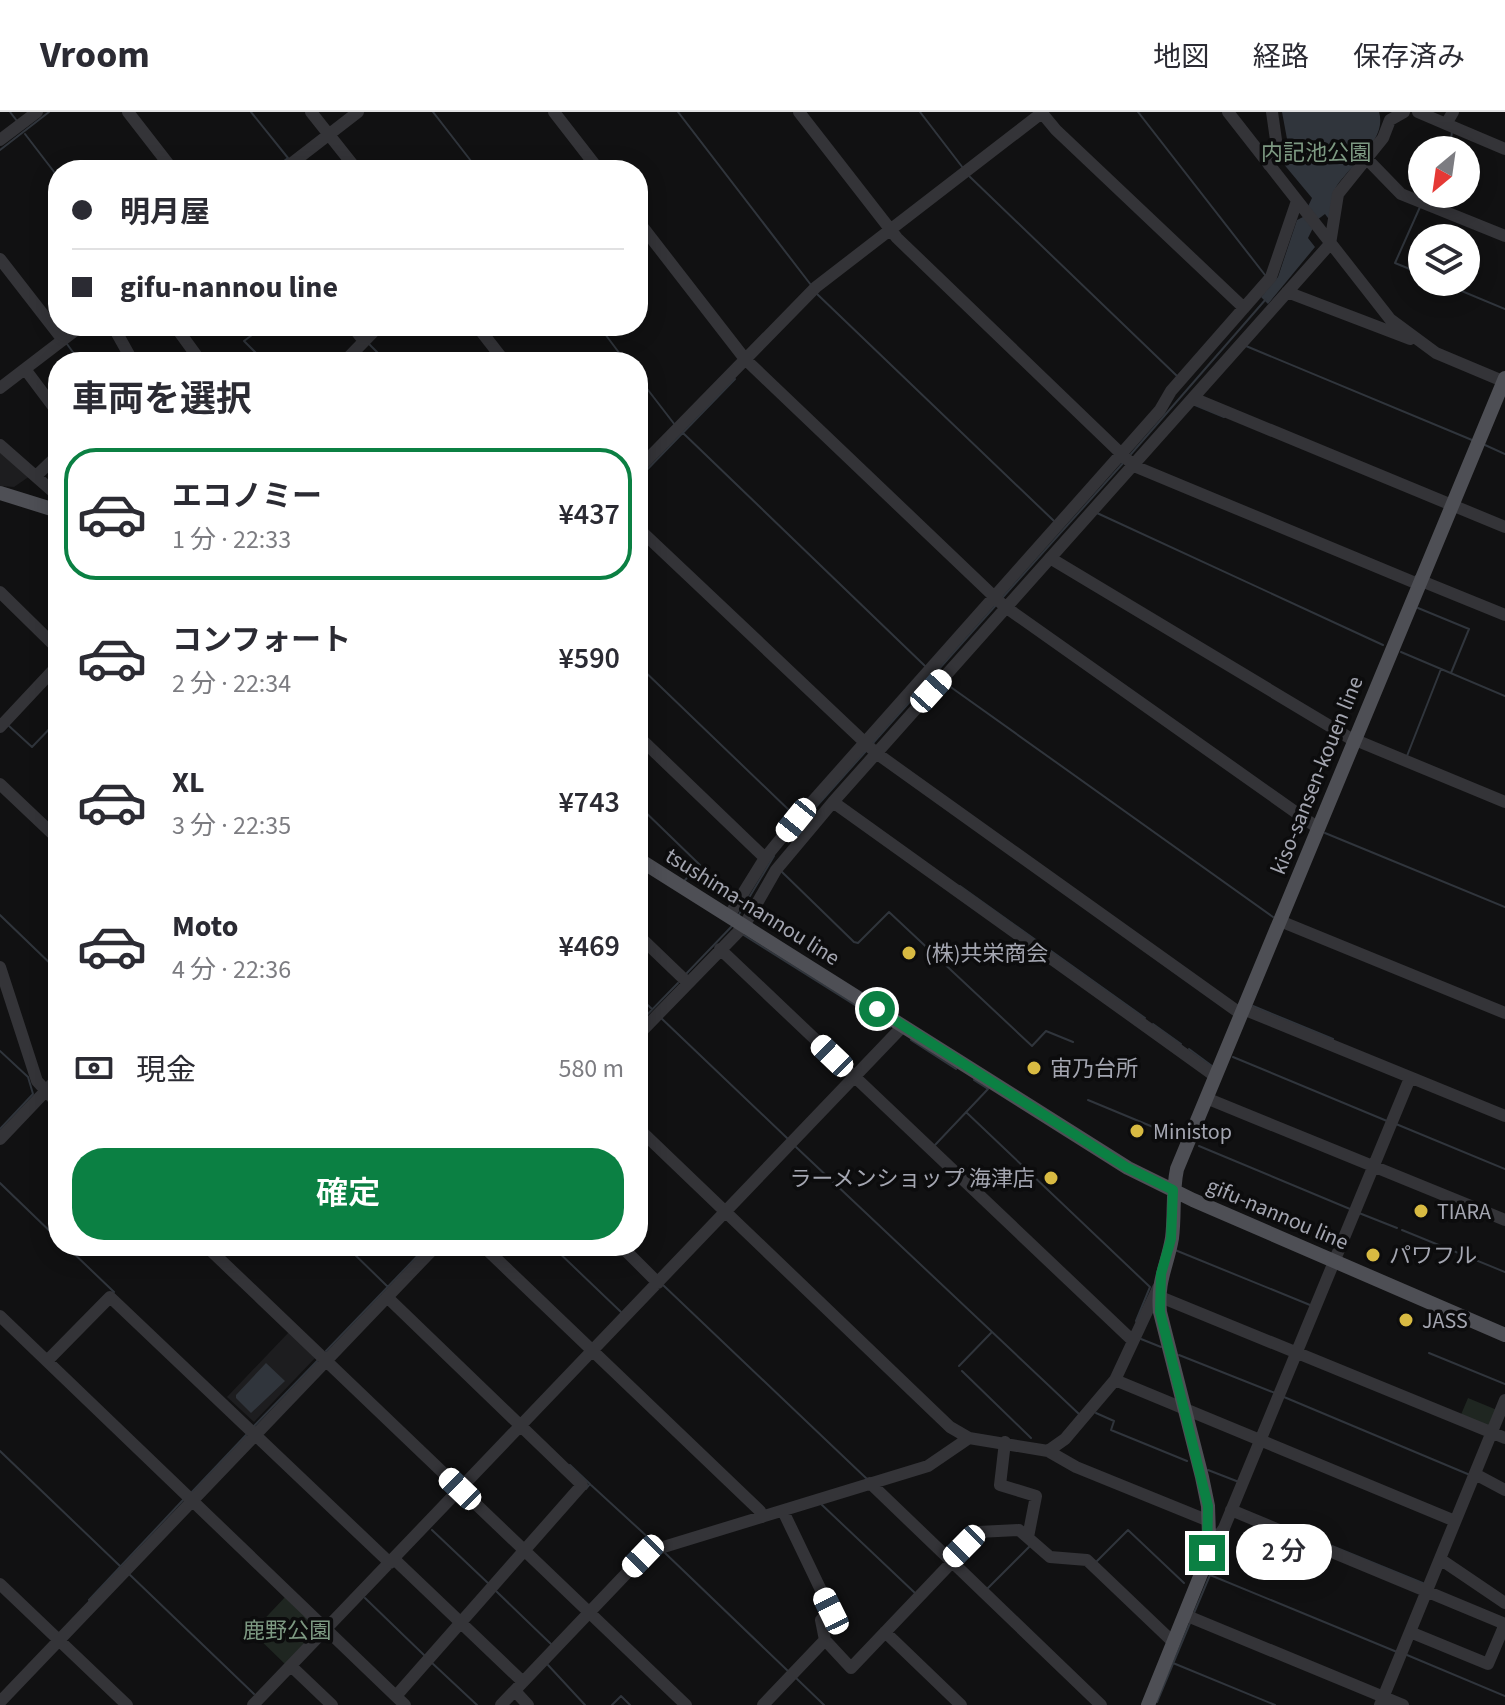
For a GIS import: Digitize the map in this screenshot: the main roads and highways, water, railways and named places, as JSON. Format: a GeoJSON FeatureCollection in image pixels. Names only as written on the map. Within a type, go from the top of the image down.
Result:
{"type":"FeatureCollection","features":[{"type":"Feature","properties":{"kind":"main road","name":"kiso-sansen-kouen line"},"geometry":{"type":"LineString","coordinates":[[1173,1190],[1177,1169],[1215,1076],[1450,505],[1505,380]]}},
{"type":"Feature","properties":{"kind":"main road"},"geometry":{"type":"LineString","coordinates":[[0,493],[48,508]]}},
{"type":"Feature","properties":{"kind":"main road","name":"tsushima-nannou line"},"geometry":{"type":"LineString","coordinates":[[648,865],[1126,1167],[1173,1190]]}},
{"type":"Feature","properties":{"kind":"main road","name":"gifu-nannou line"},"geometry":{"type":"LineString","coordinates":[[1149,1705],[1203,1569],[1209,1528],[1202,1477],[1162,1326],[1158,1292],[1171,1239],[1173,1190],[1505,1335]]}},
{"type":"Feature","properties":{"kind":"waterway"},"geometry":{"type":"LineString","coordinates":[[10,112],[17,121]]}},
{"type":"Feature","properties":{"kind":"waterway"},"geometry":{"type":"LineString","coordinates":[[0,150],[49,112]]}},
{"type":"Feature","properties":{"kind":"waterway"},"geometry":{"type":"LineString","coordinates":[[251,112],[288,158],[285,160]]}},
{"type":"Feature","properties":{"kind":"waterway"},"geometry":{"type":"LineString","coordinates":[[433,112],[470,160]]}},
{"type":"Feature","properties":{"kind":"waterway"},"geometry":{"type":"LineString","coordinates":[[678,112],[811,285]]}},
{"type":"Feature","properties":{"kind":"waterway"},"geometry":{"type":"LineString","coordinates":[[920,112],[963,168]]}},
{"type":"Feature","properties":{"kind":"waterway"},"geometry":{"type":"LineString","coordinates":[[1138,112],[1265,275]]}},
{"type":"Feature","properties":{"kind":"waterway"},"geometry":{"type":"LineString","coordinates":[[1451,136],[1452,131]]}},
{"type":"Feature","properties":{"kind":"waterway"},"geometry":{"type":"LineString","coordinates":[[25,134],[48,164]]}},
{"type":"Feature","properties":{"kind":"waterway"},"geometry":{"type":"LineString","coordinates":[[968,175],[1177,376]]}},
{"type":"Feature","properties":{"kind":"waterway"},"geometry":{"type":"LineString","coordinates":[[1412,224],[1420,208]]}},
{"type":"Feature","properties":{"kind":"waterway"},"geometry":{"type":"LineString","coordinates":[[1408,234],[1395,263],[1408,268]]}},
{"type":"Feature","properties":{"kind":"waterway"},"geometry":{"type":"LineString","coordinates":[[816,293],[1054,521]]}},
{"type":"Feature","properties":{"kind":"waterway"},"geometry":{"type":"LineString","coordinates":[[1474,296],[1505,309]]}},
{"type":"Feature","properties":{"kind":"waterway"},"geometry":{"type":"LineString","coordinates":[[1131,454],[1266,299]]}},
{"type":"Feature","properties":{"kind":"waterway"},"geometry":{"type":"LineString","coordinates":[[251,336],[244,341],[255,352]]}},
{"type":"Feature","properties":{"kind":"waterway"},"geometry":{"type":"LineString","coordinates":[[606,336],[618,352]]}},
{"type":"Feature","properties":{"kind":"waterway"},"geometry":{"type":"LineString","coordinates":[[368,343],[377,352]]}},
{"type":"Feature","properties":{"kind":"waterway"},"geometry":{"type":"LineString","coordinates":[[67,344],[73,352]]}},
{"type":"Feature","properties":{"kind":"waterway"},"geometry":{"type":"LineString","coordinates":[[1246,346],[1472,440]]}},
{"type":"Feature","properties":{"kind":"waterway"},"geometry":{"type":"LineString","coordinates":[[648,469],[735,379]]}},
{"type":"Feature","properties":{"kind":"waterway"},"geometry":{"type":"LineString","coordinates":[[648,390],[675,425]]}},
{"type":"Feature","properties":{"kind":"waterway"},"geometry":{"type":"LineString","coordinates":[[1195,405],[1224,417]]}},
{"type":"Feature","properties":{"kind":"waterway"},"geometry":{"type":"LineString","coordinates":[[682,432],[925,666]]}},
{"type":"Feature","properties":{"kind":"waterway"},"geometry":{"type":"LineString","coordinates":[[1485,445],[1505,454]]}},
{"type":"Feature","properties":{"kind":"waterway"},"geometry":{"type":"LineString","coordinates":[[1003,597],[1124,462]]}},
{"type":"Feature","properties":{"kind":"waterway"},"geometry":{"type":"LineString","coordinates":[[1097,513],[1383,645]]}},
{"type":"Feature","properties":{"kind":"waterway"},"geometry":{"type":"LineString","coordinates":[[873,743],[996,605]]}},
{"type":"Feature","properties":{"kind":"waterway"},"geometry":{"type":"LineString","coordinates":[[1418,608],[1469,629],[1451,673]]}},
{"type":"Feature","properties":{"kind":"waterway"},"geometry":{"type":"LineString","coordinates":[[1401,652],[1505,696]]}},
{"type":"Feature","properties":{"kind":"waterway"},"geometry":{"type":"LineString","coordinates":[[1407,756],[1441,669]]}},
{"type":"Feature","properties":{"kind":"waterway"},"geometry":{"type":"LineString","coordinates":[[648,675],[793,814]]}},
{"type":"Feature","properties":{"kind":"waterway"},"geometry":{"type":"LineString","coordinates":[[945,683],[1273,917]]}},
{"type":"Feature","properties":{"kind":"waterway"},"geometry":{"type":"LineString","coordinates":[[9,726],[32,747],[48,730]]}},
{"type":"Feature","properties":{"kind":"waterway"},"geometry":{"type":"LineString","coordinates":[[798,827],[866,751]]}},
{"type":"Feature","properties":{"kind":"waterway"},"geometry":{"type":"LineString","coordinates":[[648,815],[700,865],[685,880]]}},
{"type":"Feature","properties":{"kind":"waterway"},"geometry":{"type":"LineString","coordinates":[[1325,833],[1505,907]]}},
{"type":"Feature","properties":{"kind":"waterway"},"geometry":{"type":"LineString","coordinates":[[738,916],[774,856]]}},
{"type":"Feature","properties":{"kind":"waterway"},"geometry":{"type":"LineString","coordinates":[[781,871],[854,942],[858,943],[889,912],[1032,1046],[1046,1031],[1073,1042]]}},
{"type":"Feature","properties":{"kind":"waterway"},"geometry":{"type":"LineString","coordinates":[[960,886],[1145,1018]]}},
{"type":"Feature","properties":{"kind":"waterway"},"geometry":{"type":"LineString","coordinates":[[0,915],[48,961]]}},
{"type":"Feature","properties":{"kind":"waterway"},"geometry":{"type":"LineString","coordinates":[[685,975],[733,925]]}},
{"type":"Feature","properties":{"kind":"waterway"},"geometry":{"type":"LineString","coordinates":[[742,934],[890,1027]]}},
{"type":"Feature","properties":{"kind":"waterway"},"geometry":{"type":"LineString","coordinates":[[648,1014],[678,983]]}},
{"type":"Feature","properties":{"kind":"waterway"},"geometry":{"type":"LineString","coordinates":[[648,1005],[652,1009]]}},
{"type":"Feature","properties":{"kind":"waterway"},"geometry":{"type":"LineString","coordinates":[[1253,1006],[1333,1039]]}},
{"type":"Feature","properties":{"kind":"waterway"},"geometry":{"type":"LineString","coordinates":[[660,1017],[788,1139]]}},
{"type":"Feature","properties":{"kind":"waterway"},"geometry":{"type":"LineString","coordinates":[[1153,1024],[1181,1044]]}},
{"type":"Feature","properties":{"kind":"waterway"},"geometry":{"type":"LineString","coordinates":[[911,1040],[956,1069]]}},
{"type":"Feature","properties":{"kind":"waterway"},"geometry":{"type":"LineString","coordinates":[[1189,1049],[1212,1066]]}},
{"type":"Feature","properties":{"kind":"waterway"},"geometry":{"type":"LineString","coordinates":[[0,1051],[28,1077],[33,1094],[0,1129]]}},
{"type":"Feature","properties":{"kind":"waterway"},"geometry":{"type":"LineString","coordinates":[[1233,1057],[1387,1121]]}},
{"type":"Feature","properties":{"kind":"waterway"},"geometry":{"type":"LineString","coordinates":[[935,1145],[988,1089],[974,1080]]}},
{"type":"Feature","properties":{"kind":"waterway"},"geometry":{"type":"LineString","coordinates":[[1088,1100],[1182,1139]]}},
{"type":"Feature","properties":{"kind":"waterway"},"geometry":{"type":"LineString","coordinates":[[966,1112],[1150,1287],[1136,1321]]}},
{"type":"Feature","properties":{"kind":"waterway"},"geometry":{"type":"LineString","coordinates":[[1396,1124],[1505,1169]]}},
{"type":"Feature","properties":{"kind":"waterway"},"geometry":{"type":"LineString","coordinates":[[1199,1146],[1350,1209]]}},
{"type":"Feature","properties":{"kind":"waterway"},"geometry":{"type":"LineString","coordinates":[[796,1147],[1079,1414]]}},
{"type":"Feature","properties":{"kind":"waterway"},"geometry":{"type":"LineString","coordinates":[[0,1183],[48,1229]]}},
{"type":"Feature","properties":{"kind":"waterway"},"geometry":{"type":"LineString","coordinates":[[1359,1213],[1397,1228]]}},
{"type":"Feature","properties":{"kind":"waterway"},"geometry":{"type":"LineString","coordinates":[[1402,1230],[1505,1272]]}},
{"type":"Feature","properties":{"kind":"waterway"},"geometry":{"type":"LineString","coordinates":[[1175,1250],[1310,1305]]}},
{"type":"Feature","properties":{"kind":"waterway"},"geometry":{"type":"LineString","coordinates":[[76,1256],[114,1292]]}},
{"type":"Feature","properties":{"kind":"waterway"},"geometry":{"type":"LineString","coordinates":[[356,1256],[388,1287]]}},
{"type":"Feature","properties":{"kind":"waterway"},"geometry":{"type":"LineString","coordinates":[[326,1351],[417,1256]]}},
{"type":"Feature","properties":{"kind":"waterway"},"geometry":{"type":"LineString","coordinates":[[562,1256],[621,1312]]}},
{"type":"Feature","properties":{"kind":"waterway"},"geometry":{"type":"LineString","coordinates":[[663,1285],[867,1479]]}},
{"type":"Feature","properties":{"kind":"waterway"},"geometry":{"type":"LineString","coordinates":[[959,1366],[991,1333]]}},
{"type":"Feature","properties":{"kind":"waterway"},"geometry":{"type":"LineString","coordinates":[[1141,1339],[1161,1347]]}},
{"type":"Feature","properties":{"kind":"waterway"},"geometry":{"type":"LineString","coordinates":[[1429,1353],[1505,1384]]}},
{"type":"Feature","properties":{"kind":"waterway"},"geometry":{"type":"LineString","coordinates":[[1179,1355],[1275,1393]]}},
{"type":"Feature","properties":{"kind":"waterway"},"geometry":{"type":"LineString","coordinates":[[254,1426],[319,1359]]}},
{"type":"Feature","properties":{"kind":"waterway"},"geometry":{"type":"LineString","coordinates":[[962,1371],[1031,1438]]}},
{"type":"Feature","properties":{"kind":"waterway"},"geometry":{"type":"LineString","coordinates":[[1284,1397],[1470,1475]]}},
{"type":"Feature","properties":{"kind":"waterway"},"geometry":{"type":"LineString","coordinates":[[1096,1413],[1114,1421],[1111,1430],[1187,1461]]}},
{"type":"Feature","properties":{"kind":"waterway"},"geometry":{"type":"LineString","coordinates":[[191,1493],[247,1434]]}},
{"type":"Feature","properties":{"kind":"waterway"},"geometry":{"type":"LineString","coordinates":[[0,1451],[120,1566]]}},
{"type":"Feature","properties":{"kind":"waterway"},"geometry":{"type":"LineString","coordinates":[[570,1465],[590,1484],[586,1489]]}},
{"type":"Feature","properties":{"kind":"waterway"},"geometry":{"type":"LineString","coordinates":[[1208,1470],[1239,1482]]}},
{"type":"Feature","properties":{"kind":"waterway"},"geometry":{"type":"LineString","coordinates":[[591,1485],[652,1541]]}},
{"type":"Feature","properties":{"kind":"waterway"},"geometry":{"type":"LineString","coordinates":[[89,1600],[183,1500]]}},
{"type":"Feature","properties":{"kind":"waterway"},"geometry":{"type":"LineString","coordinates":[[821,1504],[915,1593]]}},
{"type":"Feature","properties":{"kind":"waterway"},"geometry":{"type":"LineString","coordinates":[[432,1530],[489,1584]]}},
{"type":"Feature","properties":{"kind":"waterway"},"geometry":{"type":"LineString","coordinates":[[1097,1561],[1128,1530],[1184,1583]]}},
{"type":"Feature","properties":{"kind":"waterway"},"geometry":{"type":"LineString","coordinates":[[1194,1613],[1229,1530]]}},
{"type":"Feature","properties":{"kind":"waterway"},"geometry":{"type":"LineString","coordinates":[[1327,1544],[1425,1584]]}},
{"type":"Feature","properties":{"kind":"waterway"},"geometry":{"type":"LineString","coordinates":[[987,1589],[1030,1546]]}},
{"type":"Feature","properties":{"kind":"waterway"},"geometry":{"type":"LineString","coordinates":[[664,1552],[789,1672]]}},
{"type":"Feature","properties":{"kind":"waterway"},"geometry":{"type":"LineString","coordinates":[[128,1573],[254,1694]]}},
{"type":"Feature","properties":{"kind":"waterway"},"geometry":{"type":"LineString","coordinates":[[1210,1575],[1397,1652]]}},
{"type":"Feature","properties":{"kind":"waterway"},"geometry":{"type":"LineString","coordinates":[[496,1591],[552,1645]]}},
{"type":"Feature","properties":{"kind":"waterway"},"geometry":{"type":"LineString","coordinates":[[365,1598],[425,1656]]}},
{"type":"Feature","properties":{"kind":"waterway"},"geometry":{"type":"LineString","coordinates":[[1157,1702],[1190,1623]]}},
{"type":"Feature","properties":{"kind":"waterway"},"geometry":{"type":"LineString","coordinates":[[1407,1655],[1505,1696]]}},
{"type":"Feature","properties":{"kind":"waterway"},"geometry":{"type":"LineString","coordinates":[[431,1662],[477,1705]]}},
{"type":"Feature","properties":{"kind":"waterway"},"geometry":{"type":"LineString","coordinates":[[1173,1663],[1275,1705]]}},
{"type":"Feature","properties":{"kind":"waterway"},"geometry":{"type":"LineString","coordinates":[[548,1665],[585,1705]]}},
{"type":"Feature","properties":{"kind":"waterway"},"geometry":{"type":"LineString","coordinates":[[796,1678],[824,1705]]}},
{"type":"Feature","properties":{"kind":"waterway"},"geometry":{"type":"LineString","coordinates":[[612,1705],[621,1696],[630,1705]]}},
{"type":"Feature","properties":{"kind":"place","name":"(株)共栄商会"},"geometry":{"type":"Point","coordinates":[909,953]}},
{"type":"Feature","properties":{"kind":"place","name":"宙乃台所"},"geometry":{"type":"Point","coordinates":[1034,1068]}},
{"type":"Feature","properties":{"kind":"place","name":"Ministop"},"geometry":{"type":"Point","coordinates":[1137,1131]}},
{"type":"Feature","properties":{"kind":"place","name":"ラーメンショップ 海津店"},"geometry":{"type":"Point","coordinates":[1051,1178]}},
{"type":"Feature","properties":{"kind":"place","name":"TIARA"},"geometry":{"type":"Point","coordinates":[1421,1211]}},
{"type":"Feature","properties":{"kind":"place","name":"パワフル"},"geometry":{"type":"Point","coordinates":[1373,1255]}},
{"type":"Feature","properties":{"kind":"place","name":"JASS"},"geometry":{"type":"Point","coordinates":[1406,1320]}},
{"type":"Feature","properties":{"kind":"park label","name":"内記池公園"},"geometry":{"type":"Point","coordinates":[1316,152]}},
{"type":"Feature","properties":{"kind":"park label","name":"鹿野公園"},"geometry":{"type":"Point","coordinates":[287,1630]}}]}
